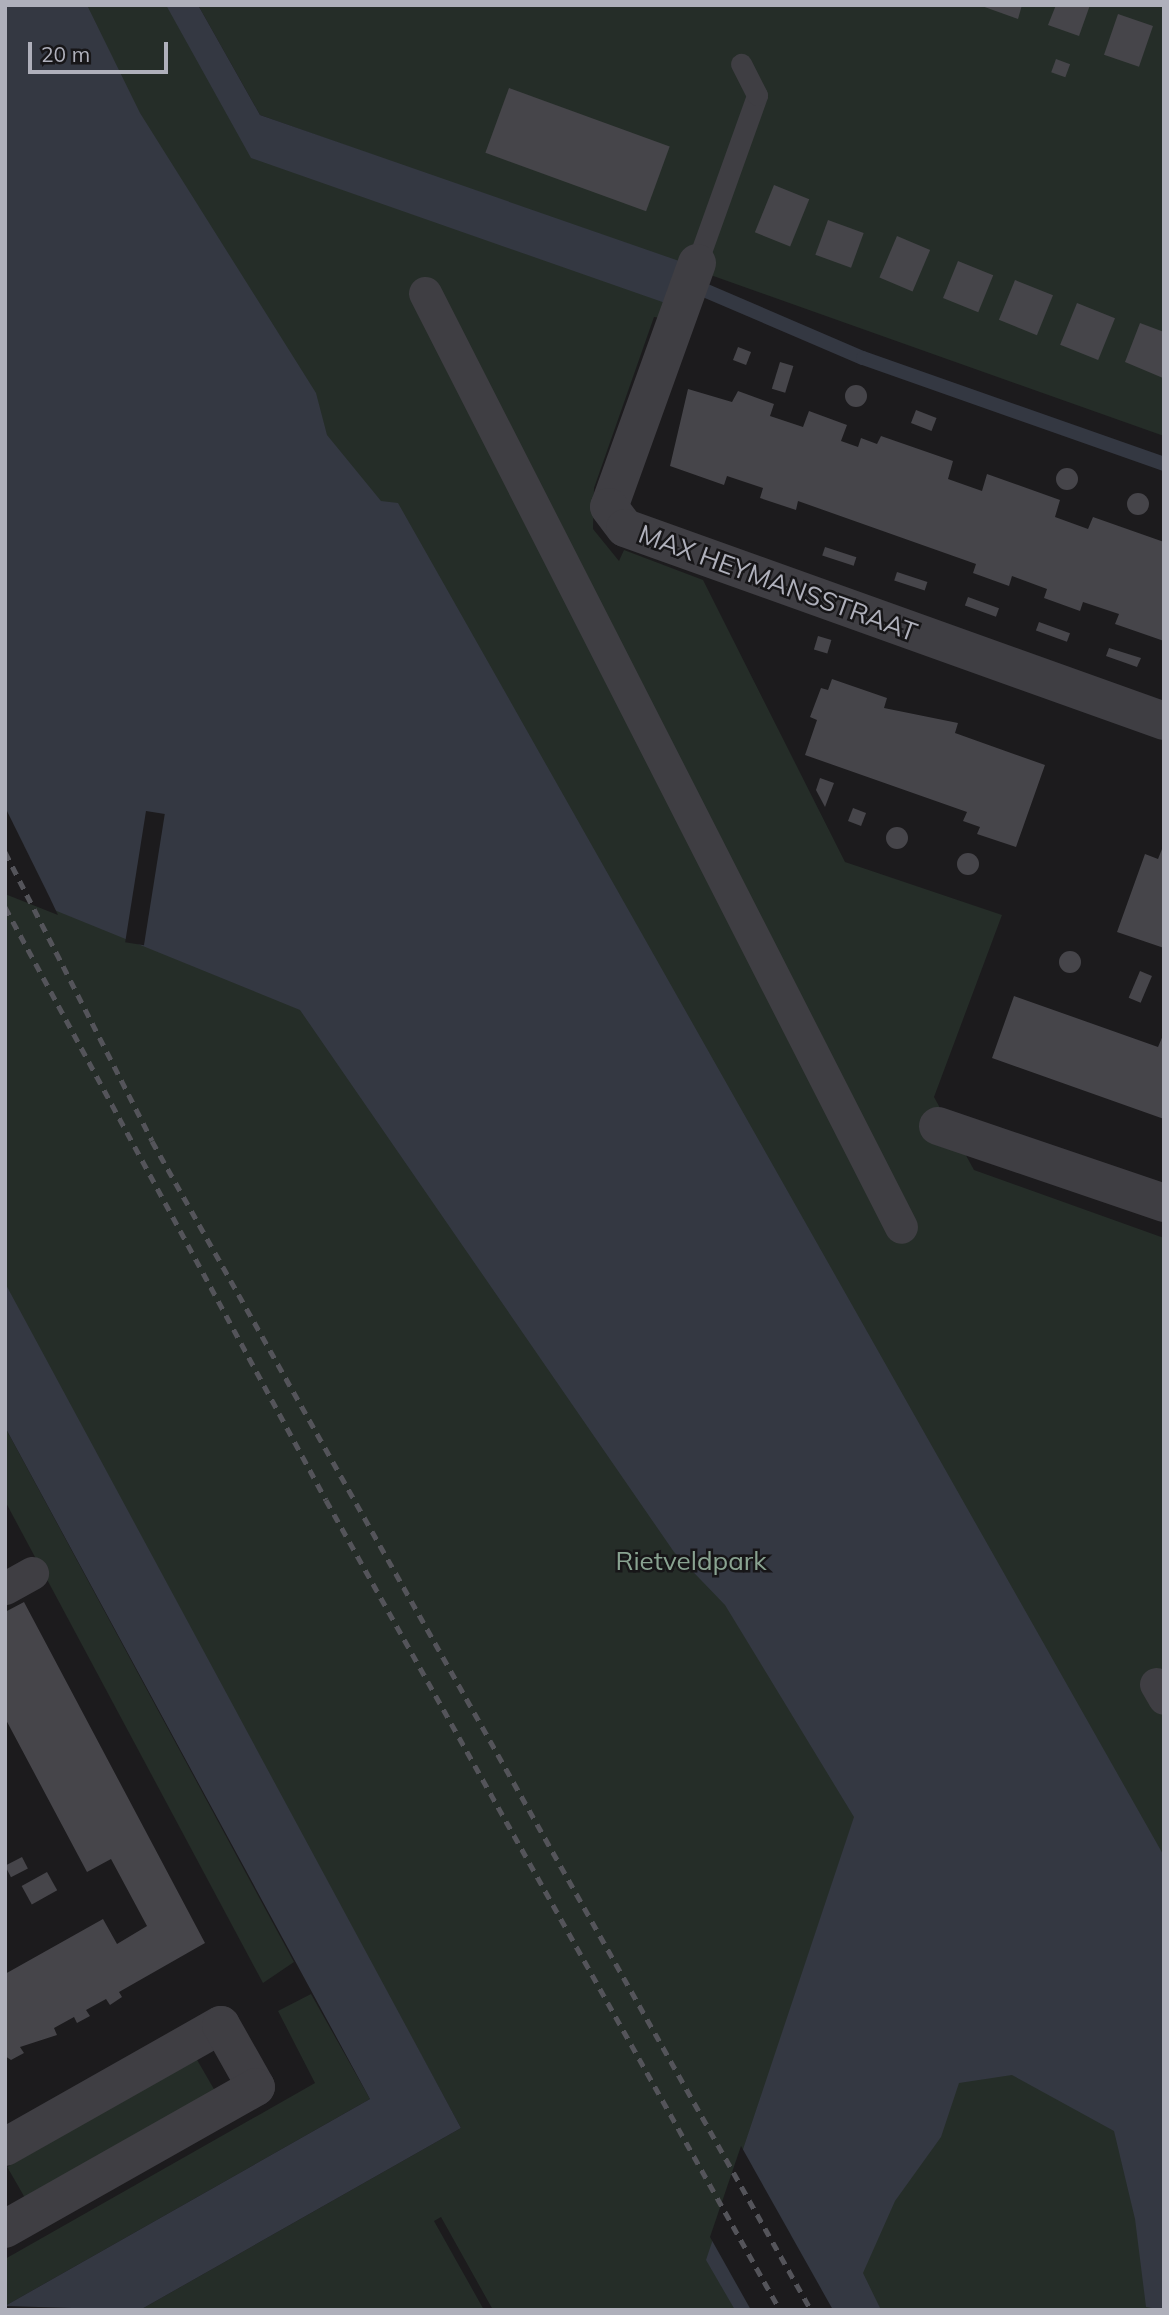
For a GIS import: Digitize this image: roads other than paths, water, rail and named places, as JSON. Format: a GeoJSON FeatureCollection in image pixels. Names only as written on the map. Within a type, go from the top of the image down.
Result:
{"type":"FeatureCollection","features":[{"type":"Feature","properties":{"kind":"street","name":"MAX HEYMANSSTRAAT"},"geometry":{"type":"LineString","coordinates":[[697,264],[609,507],[625,528],[1164,721]]}},
{"type":"Feature","properties":{"kind":"street"},"geometry":{"type":"LineString","coordinates":[[425,293],[901,1227]]}},
{"type":"Feature","properties":{"kind":"street"},"geometry":{"type":"LineString","coordinates":[[939,1126],[1164,1203]]}},
{"type":"Feature","properties":{"kind":"street"},"geometry":{"type":"LineString","coordinates":[[5,2147],[221,2025],[256,2087],[5,2229]]}},
{"type":"Feature","properties":{"kind":"lane","name":"MAX HEYMANSSTRAAT"},"geometry":{"type":"LineString","coordinates":[[697,264],[757,96],[741,64]]}},
{"type":"Feature","properties":{"kind":"waterway"},"geometry":{"type":"LineString","coordinates":[[690,284],[863,358],[1164,464]]}},
{"type":"Feature","properties":{"kind":"railway"},"geometry":{"type":"LineString","coordinates":[[5,852],[152,1141],[811,2310]]}},
{"type":"Feature","properties":{"kind":"railway"},"geometry":{"type":"LineString","coordinates":[[5,907],[326,1500],[780,2310]]}},
{"type":"Feature","properties":{"kind":"park label","name":"Rietveldpark"},"geometry":{"type":"Point","coordinates":[691,1561]}}]}
